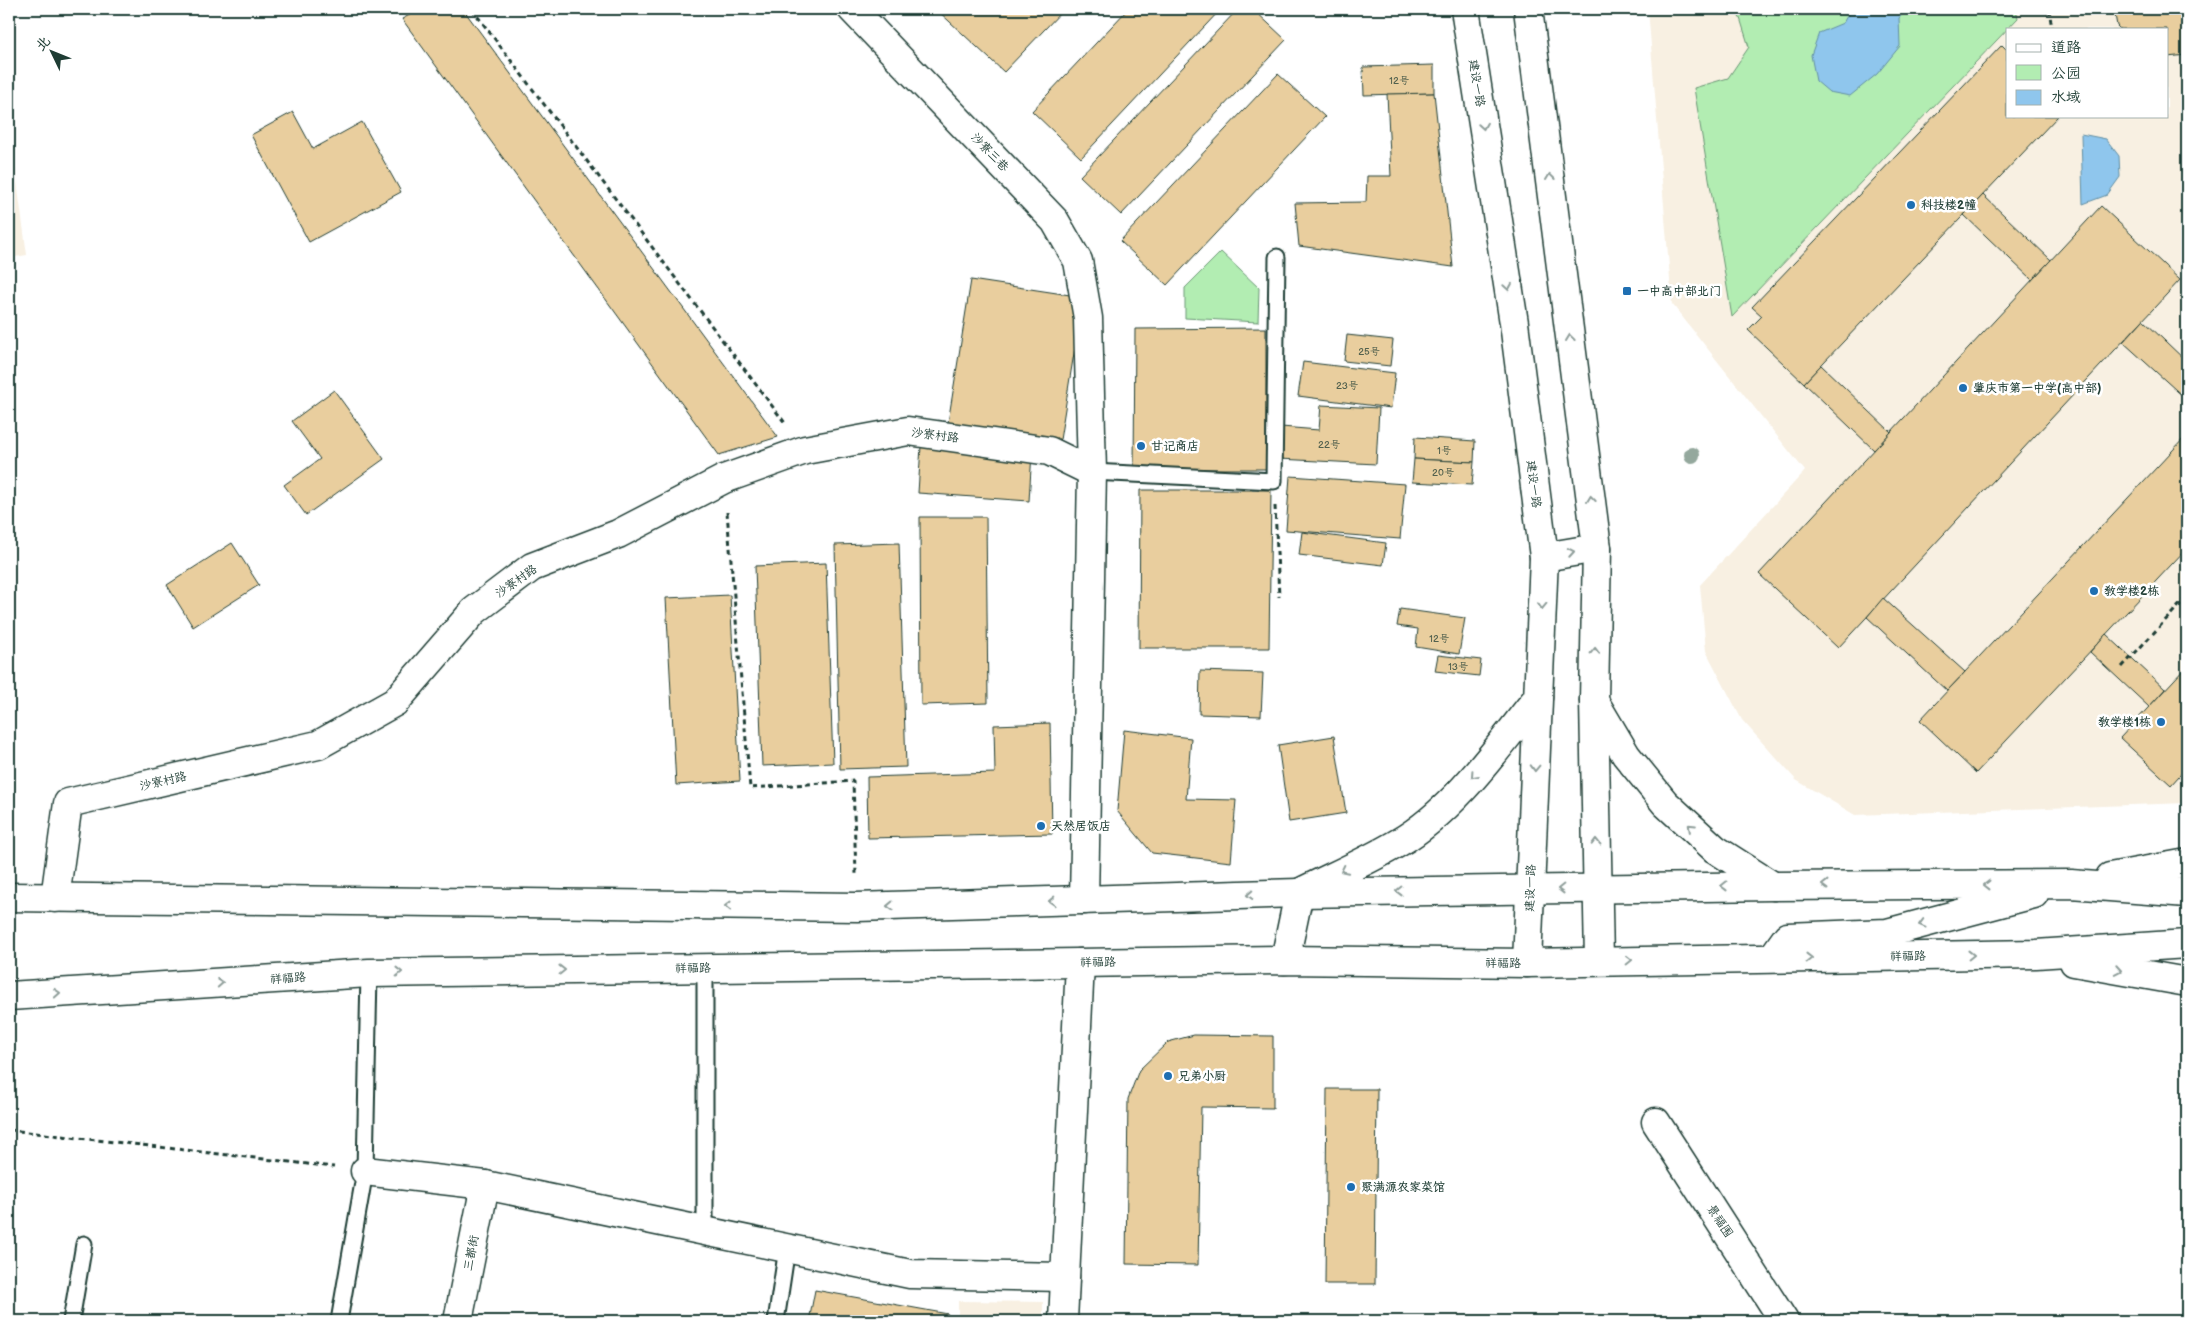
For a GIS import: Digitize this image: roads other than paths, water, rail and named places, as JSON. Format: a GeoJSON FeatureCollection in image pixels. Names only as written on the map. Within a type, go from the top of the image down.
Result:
{"type":"FeatureCollection","features":[{"type":"Feature","properties":{"kind":"street","name":"沙寮三巷"},"geometry":{"type":"LineString","coordinates":[[852,9],[1055,221],[1078,261],[1088,318],[1092,472],[1084,900]]}},
{"type":"Feature","properties":{"kind":"street","name":"建设一路"},"geometry":{"type":"LineString","coordinates":[[1465,9],[1514,323],[1544,557],[1527,963]]}},
{"type":"Feature","properties":{"kind":"street"},"geometry":{"type":"LineString","coordinates":[[1528,9],[1598,548],[1594,700],[1599,961]]}},
{"type":"Feature","properties":{"kind":"street","name":"沙寮村路"},"geometry":{"type":"LineString","coordinates":[[54,898],[68,803],[318,744],[395,702],[474,611],[532,567],[618,534],[724,479],[805,450],[908,431],[1048,451],[1092,472]]}},
{"type":"Feature","properties":{"kind":"street"},"geometry":{"type":"LineString","coordinates":[[1544,557],[1598,548]]}},
{"type":"Feature","properties":{"kind":"street"},"geometry":{"type":"LineString","coordinates":[[1298,893],[1399,843],[1442,811],[1489,758],[1538,697]]}},
{"type":"Feature","properties":{"kind":"street"},"geometry":{"type":"LineString","coordinates":[[1594,700],[1626,755],[1665,803],[1715,849],[1773,886]]}},
{"type":"Feature","properties":{"kind":"street"},"geometry":{"type":"LineString","coordinates":[[1772,958],[1787,937],[1887,933],[2071,884],[2187,863]]}},
{"type":"Feature","properties":{"kind":"street"},"geometry":{"type":"LineString","coordinates":[[9,897],[857,907],[1298,893],[1773,886],[2071,884],[2187,893]]}},
{"type":"Feature","properties":{"kind":"street"},"geometry":{"type":"LineString","coordinates":[[1285,960],[1298,893]]}},
{"type":"Feature","properties":{"kind":"street","name":"祥福路"},"geometry":{"type":"LineString","coordinates":[[9,996],[369,973],[1285,960],[1527,963],[2036,954],[2187,944]]}},
{"type":"Feature","properties":{"kind":"street"},"geometry":{"type":"LineString","coordinates":[[2036,954],[2187,982]]}},
{"type":"Feature","properties":{"kind":"street"},"geometry":{"type":"LineString","coordinates":[[1063,1321],[1080,963]]}},
{"type":"Feature","properties":{"kind":"street","name":"景福围"},"geometry":{"type":"LineString","coordinates":[[1656,1122],[1784,1321]]}},
{"type":"Feature","properties":{"kind":"street"},"geometry":{"type":"LineString","coordinates":[[365,1171],[485,1185],[910,1274],[1065,1278]]}},
{"type":"Feature","properties":{"kind":"street","name":"三都街"},"geometry":{"type":"LineString","coordinates":[[458,1321],[485,1185]]}},
{"type":"Feature","properties":{"kind":"lane"},"geometry":{"type":"LineString","coordinates":[[1092,472],[1274,481],[1277,257]]}},
{"type":"Feature","properties":{"kind":"lane"},"geometry":{"type":"LineString","coordinates":[[705,968],[706,1231]]}},
{"type":"Feature","properties":{"kind":"lane"},"geometry":{"type":"LineString","coordinates":[[339,1321],[365,1171],[369,973]]}},
{"type":"Feature","properties":{"kind":"lane"},"geometry":{"type":"LineString","coordinates":[[71,1321],[84,1244]]}},
{"type":"Feature","properties":{"kind":"lane"},"geometry":{"type":"LineString","coordinates":[[776,1321],[787,1248]]}},
{"type":"Feature","properties":{"kind":"water"},"geometry":{"type":"Polygon","coordinates":[[[1851,9],[1907,9],[1899,18],[1900,46],[1877,74],[1850,96],[1829,92],[1816,81],[1811,55],[1819,33],[1843,23],[1851,9]]]}},
{"type":"Feature","properties":{"kind":"water"},"geometry":{"type":"Polygon","coordinates":[[[2081,134],[2106,139],[2119,156],[2120,177],[2107,195],[2083,204],[2081,134]]]}},
{"type":"Feature","properties":{"kind":"place","name":"科技楼2幢"},"geometry":{"type":"Point","coordinates":[1911,205]}},
{"type":"Feature","properties":{"kind":"place","name":"一中高中部北门"},"geometry":{"type":"Point","coordinates":[1627,291]}},
{"type":"Feature","properties":{"kind":"place","name":"肇庆市第一中学(高中部)"},"geometry":{"type":"Point","coordinates":[1963,388]}},
{"type":"Feature","properties":{"kind":"place","name":"甘记商店"},"geometry":{"type":"Point","coordinates":[1141,446]}},
{"type":"Feature","properties":{"kind":"place","name":"教学楼2栋"},"geometry":{"type":"Point","coordinates":[2094,591]}},
{"type":"Feature","properties":{"kind":"place","name":"教学楼1栋"},"geometry":{"type":"Point","coordinates":[2161,722]}},
{"type":"Feature","properties":{"kind":"place","name":"天然居饭店"},"geometry":{"type":"Point","coordinates":[1041,826]}},
{"type":"Feature","properties":{"kind":"place","name":"兄弟小厨"},"geometry":{"type":"Point","coordinates":[1168,1076]}},
{"type":"Feature","properties":{"kind":"place","name":"聚满源农家菜馆"},"geometry":{"type":"Point","coordinates":[1351,1187]}}]}
